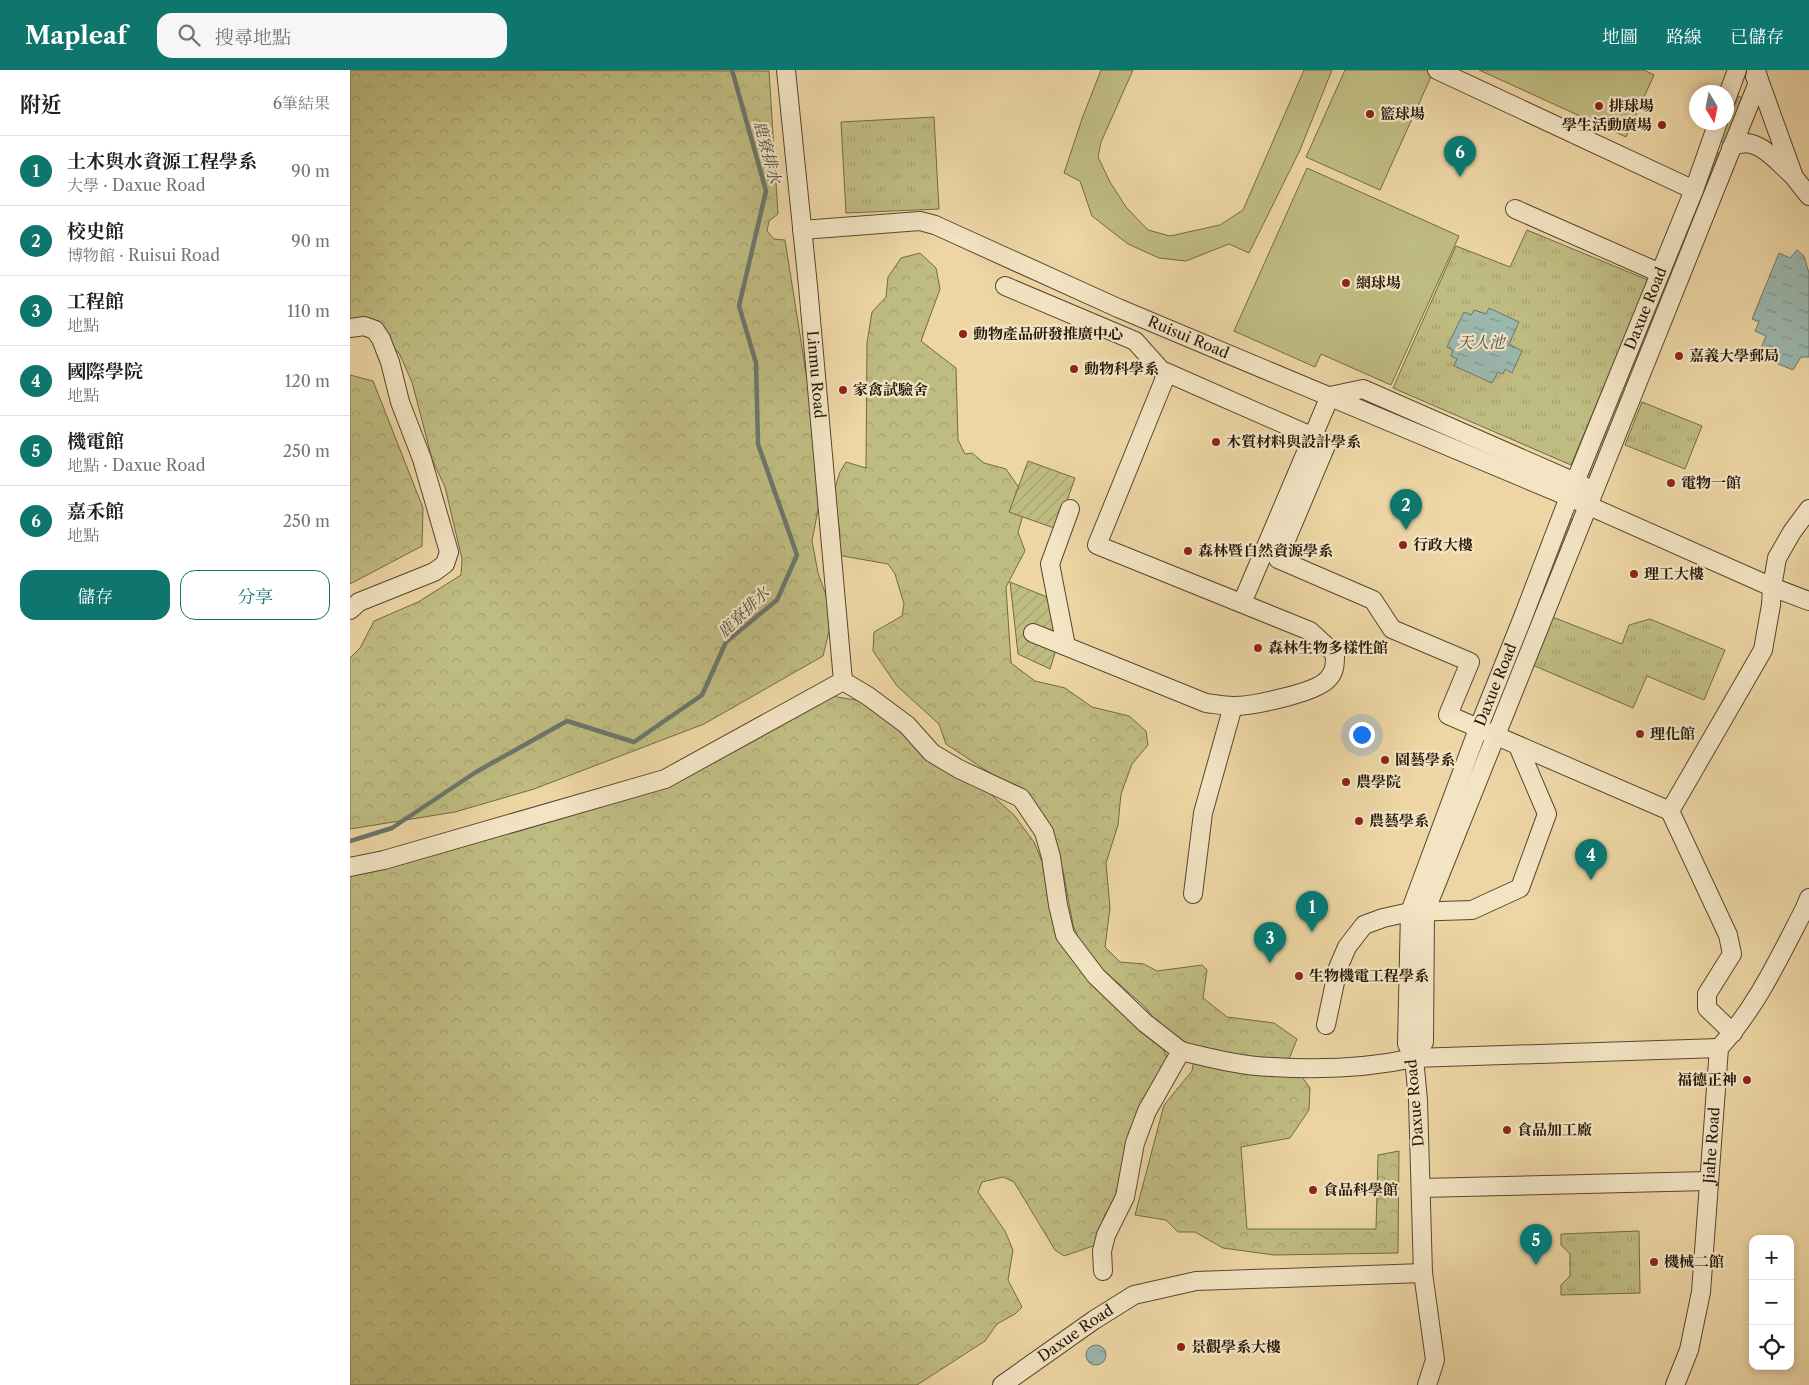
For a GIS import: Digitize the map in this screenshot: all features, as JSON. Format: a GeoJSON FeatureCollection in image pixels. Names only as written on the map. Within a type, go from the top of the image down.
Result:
{"type":"FeatureCollection","features":[{"type":"Feature","properties":{"kind":"street","name":"Linmu Road"},"geometry":{"type":"LineString","coordinates":[[786,70],[843,681]]}},
{"type":"Feature","properties":{"kind":"street"},"geometry":{"type":"LineString","coordinates":[[1437,70],[1694,190]]}},
{"type":"Feature","properties":{"kind":"street"},"geometry":{"type":"LineString","coordinates":[[1732,85],[1737,70]]}},
{"type":"Feature","properties":{"kind":"street"},"geometry":{"type":"LineString","coordinates":[[1418,912],[1495,736],[1591,498],[1731,148],[1754,73]]}},
{"type":"Feature","properties":{"kind":"street"},"geometry":{"type":"LineString","coordinates":[[1754,73],[1794,177]]}},
{"type":"Feature","properties":{"kind":"street","name":"Daxue Road"},"geometry":{"type":"LineString","coordinates":[[1427,1385],[1435,1360],[1424,1273],[1418,1100],[1414,1058],[1407,1044],[1418,912],[1478,728],[1572,489],[1694,190],[1715,130]]}},
{"type":"Feature","properties":{"kind":"street"},"geometry":{"type":"LineString","coordinates":[[1731,148],[1738,143],[1744,142],[1756,145],[1770,154],[1794,177],[1809,196]]}},
{"type":"Feature","properties":{"kind":"street"},"geometry":{"type":"LineString","coordinates":[[1515,209],[1660,273]]}},
{"type":"Feature","properties":{"kind":"street","name":"Ruisui Road"},"geometry":{"type":"LineString","coordinates":[[802,230],[920,221],[934,224],[1118,308],[1330,396],[1572,489],[1772,587],[1809,601]]}},
{"type":"Feature","properties":{"kind":"street"},"geometry":{"type":"LineString","coordinates":[[1006,286],[1136,341],[1161,370],[1167,373],[1328,442],[1278,559],[1373,600],[1392,629],[1470,662],[1448,714],[1670,811],[1728,935],[1732,954],[1707,994],[1707,1008],[1733,1033]]}},
{"type":"Feature","properties":{"kind":"street"},"geometry":{"type":"LineString","coordinates":[[350,328],[364,326],[375,330],[381,339],[390,362],[400,402],[422,459],[449,552],[445,564],[434,572],[359,602],[350,610]]}},
{"type":"Feature","properties":{"kind":"street"},"geometry":{"type":"LineString","coordinates":[[1033,633],[1206,703],[1233,706],[1277,699],[1320,686],[1329,678],[1335,668],[1334,654],[1310,631],[1098,545],[1167,373]]}},
{"type":"Feature","properties":{"kind":"street"},"geometry":{"type":"LineString","coordinates":[[1242,603],[1330,396]]}},
{"type":"Feature","properties":{"kind":"street"},"geometry":{"type":"LineString","coordinates":[[1066,646],[1050,564],[1070,508]]}},
{"type":"Feature","properties":{"kind":"street"},"geometry":{"type":"LineString","coordinates":[[1670,811],[1763,650],[1777,558],[1792,532],[1809,509]]}},
{"type":"Feature","properties":{"kind":"street"},"geometry":{"type":"LineString","coordinates":[[350,867],[384,860],[665,779],[843,681],[868,696],[906,725],[932,752],[959,769],[1021,798],[1044,832],[1051,857],[1058,905],[1065,935],[1096,976],[1145,1023],[1181,1051],[1241,1064],[1271,1068],[1330,1068],[1382,1065],[1414,1058],[1719,1048],[1733,1033],[1757,1000],[1809,898]]}},
{"type":"Feature","properties":{"kind":"street"},"geometry":{"type":"LineString","coordinates":[[1193,894],[1202,814],[1233,706]]}},
{"type":"Feature","properties":{"kind":"street"},"geometry":{"type":"LineString","coordinates":[[1326,1025],[1338,968],[1347,947],[1364,925],[1383,918],[1418,912],[1472,910],[1520,888],[1547,814],[1518,746]]}},
{"type":"Feature","properties":{"kind":"street","name":"Jiahe Road"},"geometry":{"type":"LineString","coordinates":[[1675,1385],[1688,1350],[1701,1292],[1719,1048]]}},
{"type":"Feature","properties":{"kind":"street"},"geometry":{"type":"LineString","coordinates":[[1103,1271],[1102,1252],[1106,1235],[1125,1197],[1135,1143],[1147,1110],[1181,1051]]}},
{"type":"Feature","properties":{"kind":"street"},"geometry":{"type":"LineString","coordinates":[[1421,1188],[1708,1181]]}},
{"type":"Feature","properties":{"kind":"street","name":"Daxue Road"},"geometry":{"type":"LineString","coordinates":[[1002,1385],[1094,1320],[1134,1295],[1196,1280],[1424,1273]]}},
{"type":"Feature","properties":{"kind":"green space"},"geometry":{"type":"Polygon","coordinates":[[[350,70],[769,71],[778,214],[769,221],[767,231],[774,239],[785,240],[813,417],[820,499],[812,541],[818,573],[833,615],[823,656],[704,724],[534,789],[455,812],[350,829],[350,658],[360,648],[374,621],[418,602],[461,575],[462,559],[445,487],[432,459],[412,382],[399,353],[376,333],[350,329],[350,70]]]}},
{"type":"Feature","properties":{"kind":"green space"},"geometry":{"type":"Polygon","coordinates":[[[1101,70],[1133,70],[1101,142],[1098,157],[1110,182],[1126,207],[1148,230],[1170,236],[1220,225],[1243,210],[1304,70],[1332,70],[1300,150],[1249,253],[1229,244],[1186,261],[1159,258],[1128,244],[1092,216],[1080,181],[1064,173],[1101,70]]]}},
{"type":"Feature","properties":{"kind":"green space","name":"籃球場"},"geometry":{"type":"Polygon","coordinates":[[[1345,70],[1434,70],[1380,190],[1306,157],[1345,70]]]}},
{"type":"Feature","properties":{"kind":"green space","name":"排球場"},"geometry":{"type":"Polygon","coordinates":[[[1479,70],[1644,70],[1654,75],[1626,137],[1479,70]]]}},
{"type":"Feature","properties":{"kind":"green space"},"geometry":{"type":"Polygon","coordinates":[[[1738,96],[1743,98],[1734,120],[1734,106],[1738,96]]]}},
{"type":"Feature","properties":{"kind":"green space"},"geometry":{"type":"Polygon","coordinates":[[[934,117],[939,209],[846,213],[841,122],[934,117]]]}},
{"type":"Feature","properties":{"kind":"green space"},"geometry":{"type":"Polygon","coordinates":[[[1724,130],[1730,130],[1725,143],[1720,141],[1724,130]]]}},
{"type":"Feature","properties":{"kind":"green space"},"geometry":{"type":"Polygon","coordinates":[[[1715,151],[1719,153],[1680,256],[1675,254],[1715,151]]]}},
{"type":"Feature","properties":{"kind":"green space","name":"網球場"},"geometry":{"type":"Polygon","coordinates":[[[1307,168],[1459,236],[1391,385],[1321,354],[1315,367],[1234,331],[1307,168]]]}},
{"type":"Feature","properties":{"kind":"green space"},"geometry":{"type":"Polygon","coordinates":[[[1527,230],[1648,280],[1571,465],[1393,388],[1456,246],[1510,267],[1527,230]]]}},
{"type":"Feature","properties":{"kind":"green space"},"geometry":{"type":"Polygon","coordinates":[[[920,253],[936,268],[940,289],[921,341],[956,368],[958,440],[965,454],[972,453],[984,463],[1006,469],[1022,492],[1025,508],[1018,532],[1025,551],[1006,587],[1011,663],[1035,681],[1065,688],[1092,707],[1129,716],[1146,731],[1148,745],[1132,764],[1121,794],[1118,825],[1106,863],[1110,908],[1105,947],[1120,962],[1144,964],[1157,971],[1202,965],[1207,970],[1203,998],[1227,1017],[1274,1023],[1297,1039],[1289,1059],[1310,1088],[1309,1110],[1290,1138],[1241,1147],[1247,1229],[1376,1229],[1378,1155],[1399,1151],[1398,1253],[1274,1255],[1223,1248],[1195,1232],[1178,1232],[1166,1220],[1135,1215],[1164,1105],[1192,1071],[1195,1051],[1162,1028],[1144,1006],[1085,954],[1073,925],[1063,871],[1051,838],[1002,781],[946,744],[939,724],[897,686],[873,651],[874,632],[902,616],[904,604],[895,574],[888,564],[837,555],[840,534],[834,491],[840,472],[846,462],[866,468],[867,343],[872,312],[886,297],[888,277],[901,258],[920,253]]]}},
{"type":"Feature","properties":{"kind":"green space"},"geometry":{"type":"Polygon","coordinates":[[[1663,286],[1668,288],[1592,476],[1587,474],[1663,286]]]}},
{"type":"Feature","properties":{"kind":"green space"},"geometry":{"type":"Polygon","coordinates":[[[350,375],[373,381],[423,508],[422,546],[350,584],[350,375]]]}},
{"type":"Feature","properties":{"kind":"green space"},"geometry":{"type":"Polygon","coordinates":[[[1642,402],[1702,426],[1685,469],[1625,445],[1642,402]]]}},
{"type":"Feature","properties":{"kind":"green space"},"geometry":{"type":"Polygon","coordinates":[[[1028,461],[1075,478],[1057,529],[1009,512],[1028,461]]]}},
{"type":"Feature","properties":{"kind":"green space"},"geometry":{"type":"Polygon","coordinates":[[[1570,519],[1574,521],[1540,606],[1535,604],[1570,519]]]}},
{"type":"Feature","properties":{"kind":"green space"},"geometry":{"type":"Polygon","coordinates":[[[1010,582],[1052,599],[1060,637],[1050,669],[1018,654],[1010,582]]]}},
{"type":"Feature","properties":{"kind":"green space"},"geometry":{"type":"Polygon","coordinates":[[[1542,613],[1622,644],[1629,625],[1650,619],[1725,650],[1704,700],[1647,676],[1633,708],[1523,661],[1542,613]]]}},
{"type":"Feature","properties":{"kind":"green space"},"geometry":{"type":"Polygon","coordinates":[[[1519,645],[1524,647],[1497,713],[1492,711],[1519,645]]]}},
{"type":"Feature","properties":{"kind":"green space"},"geometry":{"type":"Polygon","coordinates":[[[828,688],[837,697],[892,706],[1014,815],[1034,842],[1053,888],[1063,935],[1162,1046],[1170,1065],[1127,1191],[1105,1214],[1096,1245],[1064,1256],[1055,1250],[1014,1182],[1003,1177],[982,1182],[978,1192],[1005,1231],[1013,1250],[1008,1280],[1022,1307],[1015,1314],[997,1324],[985,1341],[917,1385],[350,1385],[350,868],[654,786],[828,688]]]}},
{"type":"Feature","properties":{"kind":"green space"},"geometry":{"type":"Polygon","coordinates":[[[1639,1231],[1640,1293],[1561,1295],[1561,1285],[1570,1276],[1570,1254],[1561,1245],[1561,1234],[1639,1231]]]}},
{"type":"Feature","properties":{"kind":"water"},"geometry":{"type":"Polygon","coordinates":[[[1797,250],[1804,256],[1809,273],[1809,357],[1801,357],[1793,370],[1766,359],[1769,351],[1761,348],[1766,336],[1755,331],[1759,322],[1752,319],[1779,253],[1790,258],[1797,250]]]}},
{"type":"Feature","properties":{"kind":"water","name":"天人池"},"geometry":{"type":"Polygon","coordinates":[[[1489,308],[1519,322],[1509,344],[1522,351],[1512,373],[1505,369],[1503,374],[1498,372],[1492,383],[1454,366],[1457,359],[1451,356],[1453,350],[1447,347],[1464,312],[1471,315],[1474,310],[1486,314],[1489,308]]]}},
{"type":"Feature","properties":{"kind":"water"},"geometry":{"type":"Polygon","coordinates":[[[1092,1345],[1100,1345],[1106,1351],[1106,1359],[1100,1365],[1092,1365],[1086,1359],[1086,1351],[1092,1345]]]}},
{"type":"Feature","properties":{"kind":"waterway","name":"鹿寮排水"},"geometry":{"type":"LineString","coordinates":[[350,841],[392,828],[476,772],[567,721],[634,742],[702,695],[726,642],[777,600],[797,555],[758,444],[756,363],[739,306],[766,191],[732,70]]}},
{"type":"Feature","properties":{"kind":"place","name":"排球場"},"geometry":{"type":"Point","coordinates":[1599,106]}},
{"type":"Feature","properties":{"kind":"place","name":"籃球場"},"geometry":{"type":"Point","coordinates":[1370,114]}},
{"type":"Feature","properties":{"kind":"place","name":"學生活動廣場"},"geometry":{"type":"Point","coordinates":[1662,125]}},
{"type":"Feature","properties":{"kind":"place","name":"嘉禾館"},"geometry":{"type":"Point","coordinates":[1460,177]}},
{"type":"Feature","properties":{"kind":"place","name":"網球場"},"geometry":{"type":"Point","coordinates":[1346,283]}},
{"type":"Feature","properties":{"kind":"place","name":"動物產品研發推廣中心"},"geometry":{"type":"Point","coordinates":[963,334]}},
{"type":"Feature","properties":{"kind":"place","name":"嘉義大學郵局"},"geometry":{"type":"Point","coordinates":[1679,356]}},
{"type":"Feature","properties":{"kind":"place","name":"動物科學系"},"geometry":{"type":"Point","coordinates":[1074,369]}},
{"type":"Feature","properties":{"kind":"place","name":"家禽試驗舍"},"geometry":{"type":"Point","coordinates":[843,390]}},
{"type":"Feature","properties":{"kind":"place","name":"木質材料與設計學系"},"geometry":{"type":"Point","coordinates":[1216,442]}},
{"type":"Feature","properties":{"kind":"place","name":"電物一館"},"geometry":{"type":"Point","coordinates":[1671,483]}},
{"type":"Feature","properties":{"kind":"place","name":"校史館"},"geometry":{"type":"Point","coordinates":[1406,530]}},
{"type":"Feature","properties":{"kind":"place","name":"行政大樓"},"geometry":{"type":"Point","coordinates":[1403,545]}},
{"type":"Feature","properties":{"kind":"place","name":"森林暨自然資源學系"},"geometry":{"type":"Point","coordinates":[1188,551]}},
{"type":"Feature","properties":{"kind":"place","name":"理工大樓"},"geometry":{"type":"Point","coordinates":[1634,574]}},
{"type":"Feature","properties":{"kind":"place","name":"森林生物多樣性館"},"geometry":{"type":"Point","coordinates":[1258,648]}},
{"type":"Feature","properties":{"kind":"place","name":"理化館"},"geometry":{"type":"Point","coordinates":[1640,734]}},
{"type":"Feature","properties":{"kind":"place","name":"園藝學系"},"geometry":{"type":"Point","coordinates":[1385,760]}},
{"type":"Feature","properties":{"kind":"place","name":"農學院"},"geometry":{"type":"Point","coordinates":[1346,782]}},
{"type":"Feature","properties":{"kind":"place","name":"農藝學系"},"geometry":{"type":"Point","coordinates":[1359,821]}},
{"type":"Feature","properties":{"kind":"place","name":"國際學院"},"geometry":{"type":"Point","coordinates":[1591,880]}},
{"type":"Feature","properties":{"kind":"place","name":"土木與水資源工程學系"},"geometry":{"type":"Point","coordinates":[1312,932]}},
{"type":"Feature","properties":{"kind":"place","name":"工程館"},"geometry":{"type":"Point","coordinates":[1270,963]}},
{"type":"Feature","properties":{"kind":"place","name":"生物機電工程學系"},"geometry":{"type":"Point","coordinates":[1299,976]}},
{"type":"Feature","properties":{"kind":"place","name":"福德正神"},"geometry":{"type":"Point","coordinates":[1747,1080]}},
{"type":"Feature","properties":{"kind":"place","name":"食品加工廠"},"geometry":{"type":"Point","coordinates":[1507,1130]}},
{"type":"Feature","properties":{"kind":"place","name":"食品科學館"},"geometry":{"type":"Point","coordinates":[1313,1190]}},
{"type":"Feature","properties":{"kind":"place","name":"機械二館"},"geometry":{"type":"Point","coordinates":[1654,1262]}},
{"type":"Feature","properties":{"kind":"place","name":"機電館"},"geometry":{"type":"Point","coordinates":[1536,1265]}},
{"type":"Feature","properties":{"kind":"place","name":"景觀學系大樓"},"geometry":{"type":"Point","coordinates":[1181,1347]}}]}
